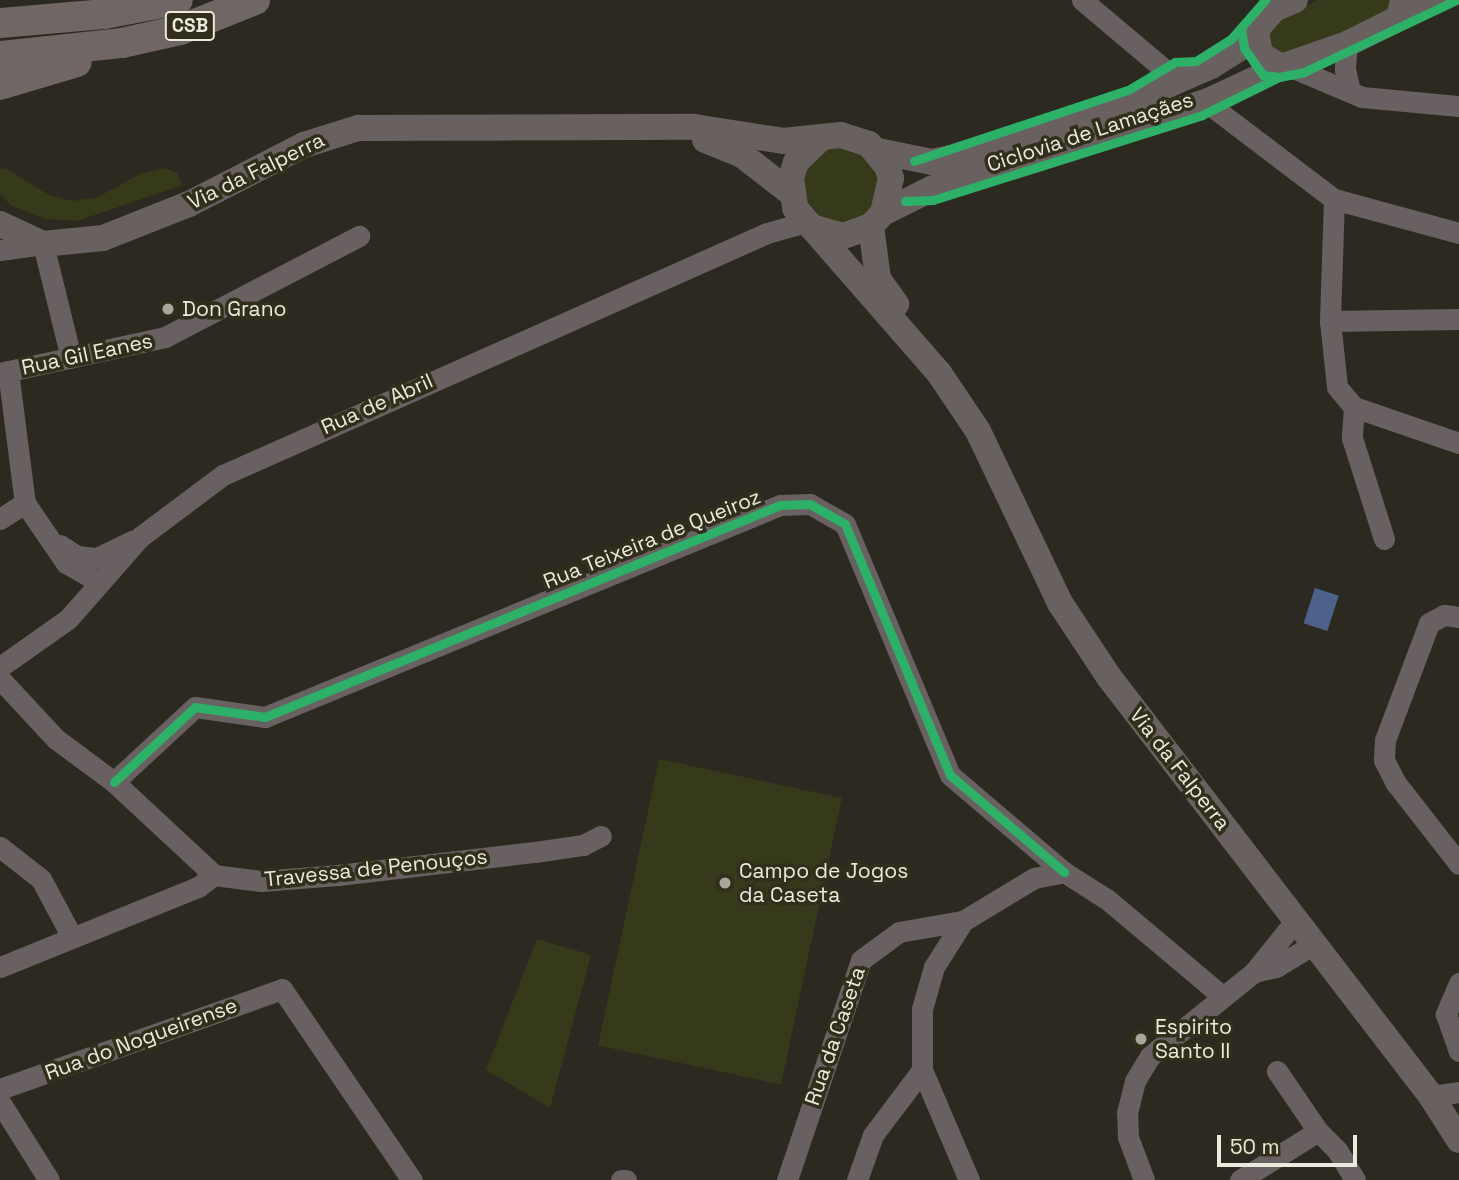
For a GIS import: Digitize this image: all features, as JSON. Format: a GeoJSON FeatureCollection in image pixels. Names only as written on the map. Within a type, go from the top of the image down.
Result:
{"type":"FeatureCollection","features":[{"type":"Feature","properties":{"kind":"highway","name":"CSB"},"geometry":{"type":"LineString","coordinates":[[0,23],[60,18],[177,0]]}},
{"type":"Feature","properties":{"kind":"highway","name":"CSB"},"geometry":{"type":"LineString","coordinates":[[0,55],[122,43],[180,30],[255,0]]}},
{"type":"Feature","properties":{"kind":"highway"},"geometry":{"type":"LineString","coordinates":[[0,85],[122,43]]}},
{"type":"Feature","properties":{"kind":"main road"},"geometry":{"type":"LineString","coordinates":[[878,151],[932,162],[1131,101],[1234,54],[1254,40],[1263,19],[1295,0]]}},
{"type":"Feature","properties":{"kind":"main road"},"geometry":{"type":"LineString","coordinates":[[809,224],[843,236],[931,189],[1206,102],[1347,44],[1401,9],[1435,0]]}},
{"type":"Feature","properties":{"kind":"main road"},"geometry":{"type":"LineString","coordinates":[[1254,40],[1268,62],[1286,67]]}},
{"type":"Feature","properties":{"kind":"main road","name":"Via da Falperra"},"geometry":{"type":"LineString","coordinates":[[0,224],[43,244],[67,245],[133,229],[304,145],[345,130],[409,126],[694,127],[783,141],[819,140],[841,135],[858,138],[878,151],[891,178],[877,220],[878,279],[920,333],[939,373],[984,442],[1060,603],[1109,677],[1431,1096],[1459,1140]]}},
{"type":"Feature","properties":{"kind":"main road","name":"Via da Falperra"},"geometry":{"type":"LineString","coordinates":[[649,128],[710,142],[742,155],[791,193],[809,224],[939,373]]}},
{"type":"Feature","properties":{"kind":"main road"},"geometry":{"type":"LineString","coordinates":[[791,193],[796,162],[819,140]]}},
{"type":"Feature","properties":{"kind":"street"},"geometry":{"type":"LineString","coordinates":[[1082,0],[1177,80]]}},
{"type":"Feature","properties":{"kind":"street"},"geometry":{"type":"LineString","coordinates":[[1347,44],[1345,69],[1350,91]]}},
{"type":"Feature","properties":{"kind":"street"},"geometry":{"type":"LineString","coordinates":[[1286,67],[1375,100],[1459,106]]}},
{"type":"Feature","properties":{"kind":"street"},"geometry":{"type":"LineString","coordinates":[[1206,102],[1334,199],[1459,233]]}},
{"type":"Feature","properties":{"kind":"street"},"geometry":{"type":"LineString","coordinates":[[1334,199],[1330,321],[1337,387],[1354,407],[1459,443]]}},
{"type":"Feature","properties":{"kind":"street","name":"Rua de Abril"},"geometry":{"type":"LineString","coordinates":[[0,667],[68,619],[140,537],[223,475],[279,446],[767,233],[809,224]]}},
{"type":"Feature","properties":{"kind":"street","name":"Rua Gil Eanes"},"geometry":{"type":"LineString","coordinates":[[4,372],[165,337],[359,236]]}},
{"type":"Feature","properties":{"kind":"street"},"geometry":{"type":"LineString","coordinates":[[0,250],[43,244],[71,358]]}},
{"type":"Feature","properties":{"kind":"street"},"geometry":{"type":"LineString","coordinates":[[1330,321],[1459,319]]}},
{"type":"Feature","properties":{"kind":"street"},"geometry":{"type":"LineString","coordinates":[[4,372],[25,503],[66,563],[100,583]]}},
{"type":"Feature","properties":{"kind":"street"},"geometry":{"type":"LineString","coordinates":[[1354,407],[1352,438],[1384,539]]}},
{"type":"Feature","properties":{"kind":"street"},"geometry":{"type":"LineString","coordinates":[[0,519],[25,503]]}},
{"type":"Feature","properties":{"kind":"street","name":"Rua Teixeira de Queiroz"},"geometry":{"type":"LineString","coordinates":[[114,782],[195,707],[265,717],[780,505],[810,504],[845,524],[950,775],[1064,872],[1108,900],[1221,995]]}},
{"type":"Feature","properties":{"kind":"street"},"geometry":{"type":"LineString","coordinates":[[48,537],[77,556],[97,558],[140,537]]}},
{"type":"Feature","properties":{"kind":"street"},"geometry":{"type":"LineString","coordinates":[[1459,617],[1444,615],[1429,623],[1385,740],[1384,760],[1395,782],[1459,864]]}},
{"type":"Feature","properties":{"kind":"street"},"geometry":{"type":"LineString","coordinates":[[0,679],[56,738],[114,782],[214,875],[198,887],[0,967]]}},
{"type":"Feature","properties":{"kind":"street","name":"Travessa de Penouços"},"geometry":{"type":"LineString","coordinates":[[214,875],[261,881],[338,875],[583,845],[601,836]]}},
{"type":"Feature","properties":{"kind":"street"},"geometry":{"type":"LineString","coordinates":[[0,847],[41,879],[72,937]]}},
{"type":"Feature","properties":{"kind":"street"},"geometry":{"type":"LineString","coordinates":[[969,1180],[922,1070],[922,1009],[934,967],[963,921],[1034,878],[1064,872]]}},
{"type":"Feature","properties":{"kind":"street"},"geometry":{"type":"LineString","coordinates":[[1144,1180],[1128,1136],[1127,1114],[1135,1081],[1150,1056],[1221,995],[1254,972],[1296,920]]}},
{"type":"Feature","properties":{"kind":"street","name":"Rua da Caseta"},"geometry":{"type":"LineString","coordinates":[[787,1180],[861,960],[899,932],[963,921]]}},
{"type":"Feature","properties":{"kind":"street"},"geometry":{"type":"LineString","coordinates":[[1254,972],[1290,960],[1314,944]]}},
{"type":"Feature","properties":{"kind":"street"},"geometry":{"type":"LineString","coordinates":[[1459,983],[1446,1014],[1459,1051]]}},
{"type":"Feature","properties":{"kind":"street","name":"Rua do Nogueirense"},"geometry":{"type":"LineString","coordinates":[[0,1088],[282,989],[412,1180]]}},
{"type":"Feature","properties":{"kind":"street"},"geometry":{"type":"LineString","coordinates":[[857,1180],[873,1135],[922,1070]]}},
{"type":"Feature","properties":{"kind":"street"},"geometry":{"type":"LineString","coordinates":[[1277,1071],[1318,1131],[1337,1150],[1355,1180]]}},
{"type":"Feature","properties":{"kind":"street"},"geometry":{"type":"LineString","coordinates":[[1431,1096],[1459,1092]]}},
{"type":"Feature","properties":{"kind":"street"},"geometry":{"type":"LineString","coordinates":[[0,1102],[49,1180]]}},
{"type":"Feature","properties":{"kind":"street"},"geometry":{"type":"LineString","coordinates":[[1240,1180],[1318,1131]]}},
{"type":"Feature","properties":{"kind":"green space"},"geometry":{"type":"Polygon","coordinates":[[[1318,0],[1393,0],[1386,15],[1299,60],[1267,47],[1267,31],[1276,20],[1318,0]]]}},
{"type":"Feature","properties":{"kind":"green space"},"geometry":{"type":"Polygon","coordinates":[[[841,146],[856,149],[869,157],[877,170],[880,185],[877,200],[869,213],[856,221],[841,224],[826,221],[813,213],[805,200],[802,185],[805,170],[813,157],[826,149],[841,146]]]}},
{"type":"Feature","properties":{"kind":"green space"},"geometry":{"type":"Polygon","coordinates":[[[5,168],[49,195],[73,201],[98,197],[140,174],[165,168],[177,173],[183,185],[77,221],[46,219],[12,206],[0,195],[0,169],[5,168]]]}},
{"type":"Feature","properties":{"kind":"green space","name":"Campo de Jogos da Caseta"},"geometry":{"type":"Polygon","coordinates":[[[659,759],[842,798],[781,1084],[598,1046],[659,759]]]}},
{"type":"Feature","properties":{"kind":"green space"},"geometry":{"type":"Polygon","coordinates":[[[537,939],[591,955],[550,1108],[486,1070],[537,939]]]}},
{"type":"Feature","properties":{"kind":"water"},"geometry":{"type":"Polygon","coordinates":[[[1315,588],[1339,596],[1327,631],[1304,623],[1315,588]]]}},
{"type":"Feature","properties":{"kind":"cycle path"},"geometry":{"type":"LineString","coordinates":[[914,161],[1128,90],[1175,62],[1196,61],[1231,39],[1265,0]]}},
{"type":"Feature","properties":{"kind":"cycle path"},"geometry":{"type":"LineString","coordinates":[[1241,28],[1244,48],[1263,75],[1279,77],[1304,72],[1456,0]]}},
{"type":"Feature","properties":{"kind":"cycle path","name":"Ciclovia de Lamaçães"},"geometry":{"type":"LineString","coordinates":[[905,201],[933,200],[1202,115],[1279,77]]}},
{"type":"Feature","properties":{"kind":"cycle path"},"geometry":{"type":"LineString","coordinates":[[114,782],[195,707],[265,717],[780,505],[810,504],[845,524],[950,775],[1064,872]]}},
{"type":"Feature","properties":{"kind":"place","name":"Don Grano"},"geometry":{"type":"Point","coordinates":[168,309]}},
{"type":"Feature","properties":{"kind":"place","name":"Campo de Jogos da Caseta"},"geometry":{"type":"Point","coordinates":[725,883]}},
{"type":"Feature","properties":{"kind":"place","name":"Espirito Santo II"},"geometry":{"type":"Point","coordinates":[1141,1039]}}]}
